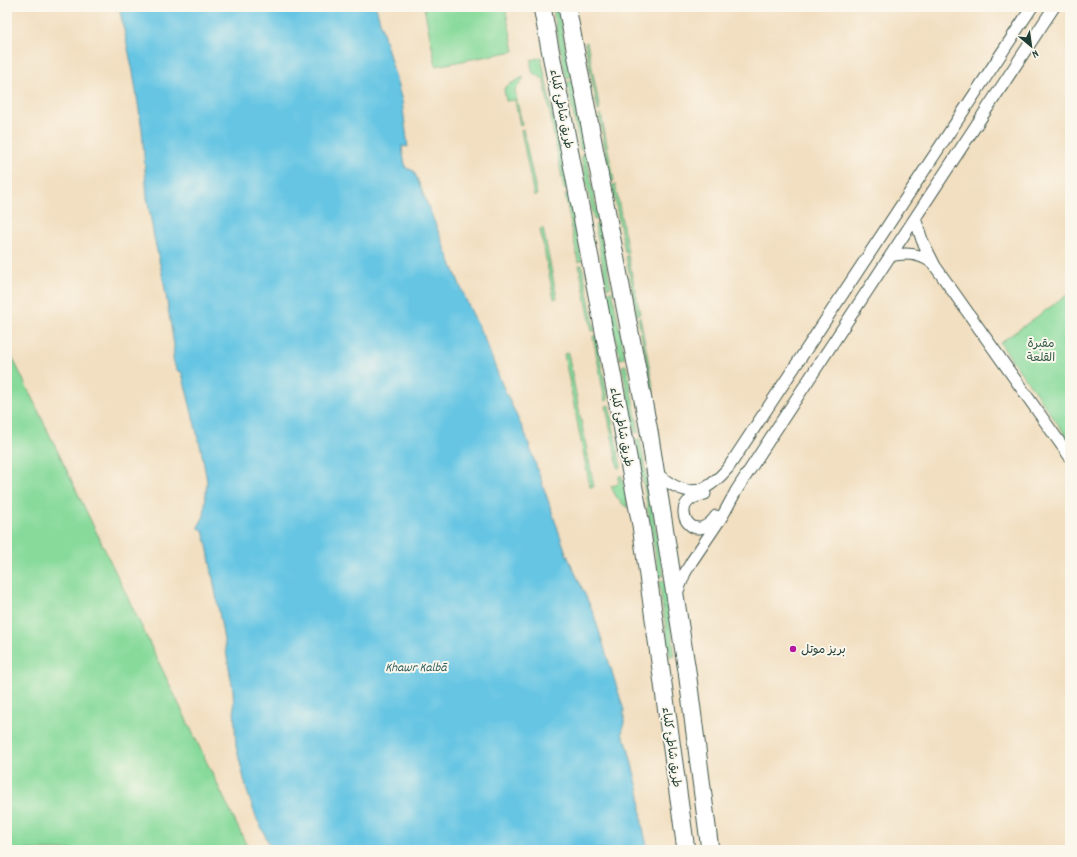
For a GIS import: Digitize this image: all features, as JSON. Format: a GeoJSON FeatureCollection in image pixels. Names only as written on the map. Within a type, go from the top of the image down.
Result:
{"type":"FeatureCollection","features":[{"type":"Feature","properties":{"kind":"highway","name":"طريق شاطئ كلباء"},"geometry":{"type":"LineString","coordinates":[[542,7],[641,525],[686,850]]}},
{"type":"Feature","properties":{"kind":"highway","name":"طريق شاطئ كلباء"},"geometry":{"type":"LineString","coordinates":[[567,7],[649,431],[687,670],[710,848]]}},
{"type":"Feature","properties":{"kind":"highway"},"geometry":{"type":"LineString","coordinates":[[673,753],[690,794],[696,836],[710,848]]}},
{"type":"Feature","properties":{"kind":"street"},"geometry":{"type":"LineString","coordinates":[[736,491],[712,521],[705,527],[696,528],[686,520],[684,508],[688,500],[707,494],[716,487],[723,478],[728,468],[1032,7]]}},
{"type":"Feature","properties":{"kind":"street"},"geometry":{"type":"LineString","coordinates":[[676,598],[682,579],[692,561],[723,515],[736,491],[1054,7]]}},
{"type":"Feature","properties":{"kind":"street"},"geometry":{"type":"LineString","coordinates":[[915,218],[922,240],[935,266],[1070,456]]}},
{"type":"Feature","properties":{"kind":"street"},"geometry":{"type":"LineString","coordinates":[[890,256],[902,253],[914,254],[926,259],[935,266]]}},
{"type":"Feature","properties":{"kind":"street"},"geometry":{"type":"LineString","coordinates":[[656,473],[675,487],[682,490],[697,491],[710,486],[728,468]]}},
{"type":"Feature","properties":{"kind":"green space"},"geometry":{"type":"Polygon","coordinates":[[[424,7],[505,7],[514,51],[436,66],[424,7]]]}},
{"type":"Feature","properties":{"kind":"green space"},"geometry":{"type":"Polygon","coordinates":[[[558,9],[571,77],[566,78],[553,10],[558,9]]]}},
{"type":"Feature","properties":{"kind":"green space"},"geometry":{"type":"Polygon","coordinates":[[[587,42],[600,110],[598,111],[585,43],[587,42]]]}},
{"type":"Feature","properties":{"kind":"green space"},"geometry":{"type":"Polygon","coordinates":[[[541,57],[568,189],[564,189],[544,81],[533,73],[532,70],[531,60],[541,57]]]}},
{"type":"Feature","properties":{"kind":"green space"},"geometry":{"type":"Polygon","coordinates":[[[523,77],[515,90],[522,125],[520,126],[515,100],[506,101],[504,89],[523,77]]]}},
{"type":"Feature","properties":{"kind":"green space"},"geometry":{"type":"Polygon","coordinates":[[[572,81],[585,148],[580,149],[567,82],[572,81]]]}},
{"type":"Feature","properties":{"kind":"green space"},"geometry":{"type":"Polygon","coordinates":[[[601,114],[614,181],[611,181],[599,115],[601,114]]]}},
{"type":"Feature","properties":{"kind":"green space"},"geometry":{"type":"Polygon","coordinates":[[[523,129],[537,195],[534,196],[521,130],[523,129]]]}},
{"type":"Feature","properties":{"kind":"green space"},"geometry":{"type":"Polygon","coordinates":[[[586,154],[598,219],[594,220],[581,155],[586,154]]]}},
{"type":"Feature","properties":{"kind":"green space"},"geometry":{"type":"Polygon","coordinates":[[[615,184],[628,252],[625,252],[612,185],[615,184]]]}},
{"type":"Feature","properties":{"kind":"green space"},"geometry":{"type":"Polygon","coordinates":[[[565,194],[569,194],[582,261],[578,262],[565,194]]]}},
{"type":"Feature","properties":{"kind":"green space"},"geometry":{"type":"Polygon","coordinates":[[[599,224],[611,287],[607,288],[595,225],[599,224]]]}},
{"type":"Feature","properties":{"kind":"green space"},"geometry":{"type":"Polygon","coordinates":[[[543,228],[557,298],[554,299],[540,229],[543,228]]]}},
{"type":"Feature","properties":{"kind":"green space"},"geometry":{"type":"Polygon","coordinates":[[[628,255],[640,314],[637,315],[626,256],[628,255]]]}},
{"type":"Feature","properties":{"kind":"green space"},"geometry":{"type":"Polygon","coordinates":[[[579,265],[582,265],[595,331],[592,331],[579,265]]]}},
{"type":"Feature","properties":{"kind":"green space"},"geometry":{"type":"Polygon","coordinates":[[[612,291],[625,358],[620,359],[607,292],[612,291]]]}},
{"type":"Feature","properties":{"kind":"green space","name":"مقبرة القلعة"},"geometry":{"type":"Polygon","coordinates":[[[1070,293],[1070,441],[1000,343],[1070,293]]]}},
{"type":"Feature","properties":{"kind":"green space"},"geometry":{"type":"Polygon","coordinates":[[[640,317],[654,392],[652,392],[638,318],[640,317]]]}},
{"type":"Feature","properties":{"kind":"green space"},"geometry":{"type":"Polygon","coordinates":[[[596,335],[608,400],[605,401],[593,336],[596,335]]]}},
{"type":"Feature","properties":{"kind":"green space"},"geometry":{"type":"Polygon","coordinates":[[[7,346],[246,844],[245,850],[7,850],[7,346]]]}},
{"type":"Feature","properties":{"kind":"green space"},"geometry":{"type":"Polygon","coordinates":[[[568,353],[594,487],[590,487],[564,354],[568,353]]]}},
{"type":"Feature","properties":{"kind":"green space"},"geometry":{"type":"Polygon","coordinates":[[[626,365],[639,432],[635,433],[622,366],[626,365]]]}},
{"type":"Feature","properties":{"kind":"green space"},"geometry":{"type":"Polygon","coordinates":[[[609,405],[621,467],[618,468],[606,406],[609,405]]]}},
{"type":"Feature","properties":{"kind":"green space"},"geometry":{"type":"Polygon","coordinates":[[[636,439],[640,439],[664,576],[659,576],[636,439]]]}},
{"type":"Feature","properties":{"kind":"green space"},"geometry":{"type":"Polygon","coordinates":[[[619,476],[622,476],[628,508],[614,493],[611,486],[616,485],[619,482],[619,476]]]}},
{"type":"Feature","properties":{"kind":"green space"},"geometry":{"type":"Polygon","coordinates":[[[664,580],[675,656],[670,657],[659,581],[664,580]]]}},
{"type":"Feature","properties":{"kind":"water","name":"Khawr Kalbā"},"geometry":{"type":"Polygon","coordinates":[[[119,7],[376,7],[402,101],[408,147],[402,146],[406,168],[414,171],[466,300],[526,436],[566,553],[593,612],[624,710],[622,734],[627,744],[640,796],[642,824],[648,850],[272,850],[256,817],[247,791],[236,746],[233,690],[207,545],[203,531],[198,527],[204,516],[207,481],[201,449],[182,373],[176,369],[173,360],[174,345],[164,283],[147,197],[142,129],[133,72],[119,7]]]}},
{"type":"Feature","properties":{"kind":"place","name":"بريز موتل"},"geometry":{"type":"Point","coordinates":[793,649]}}]}
